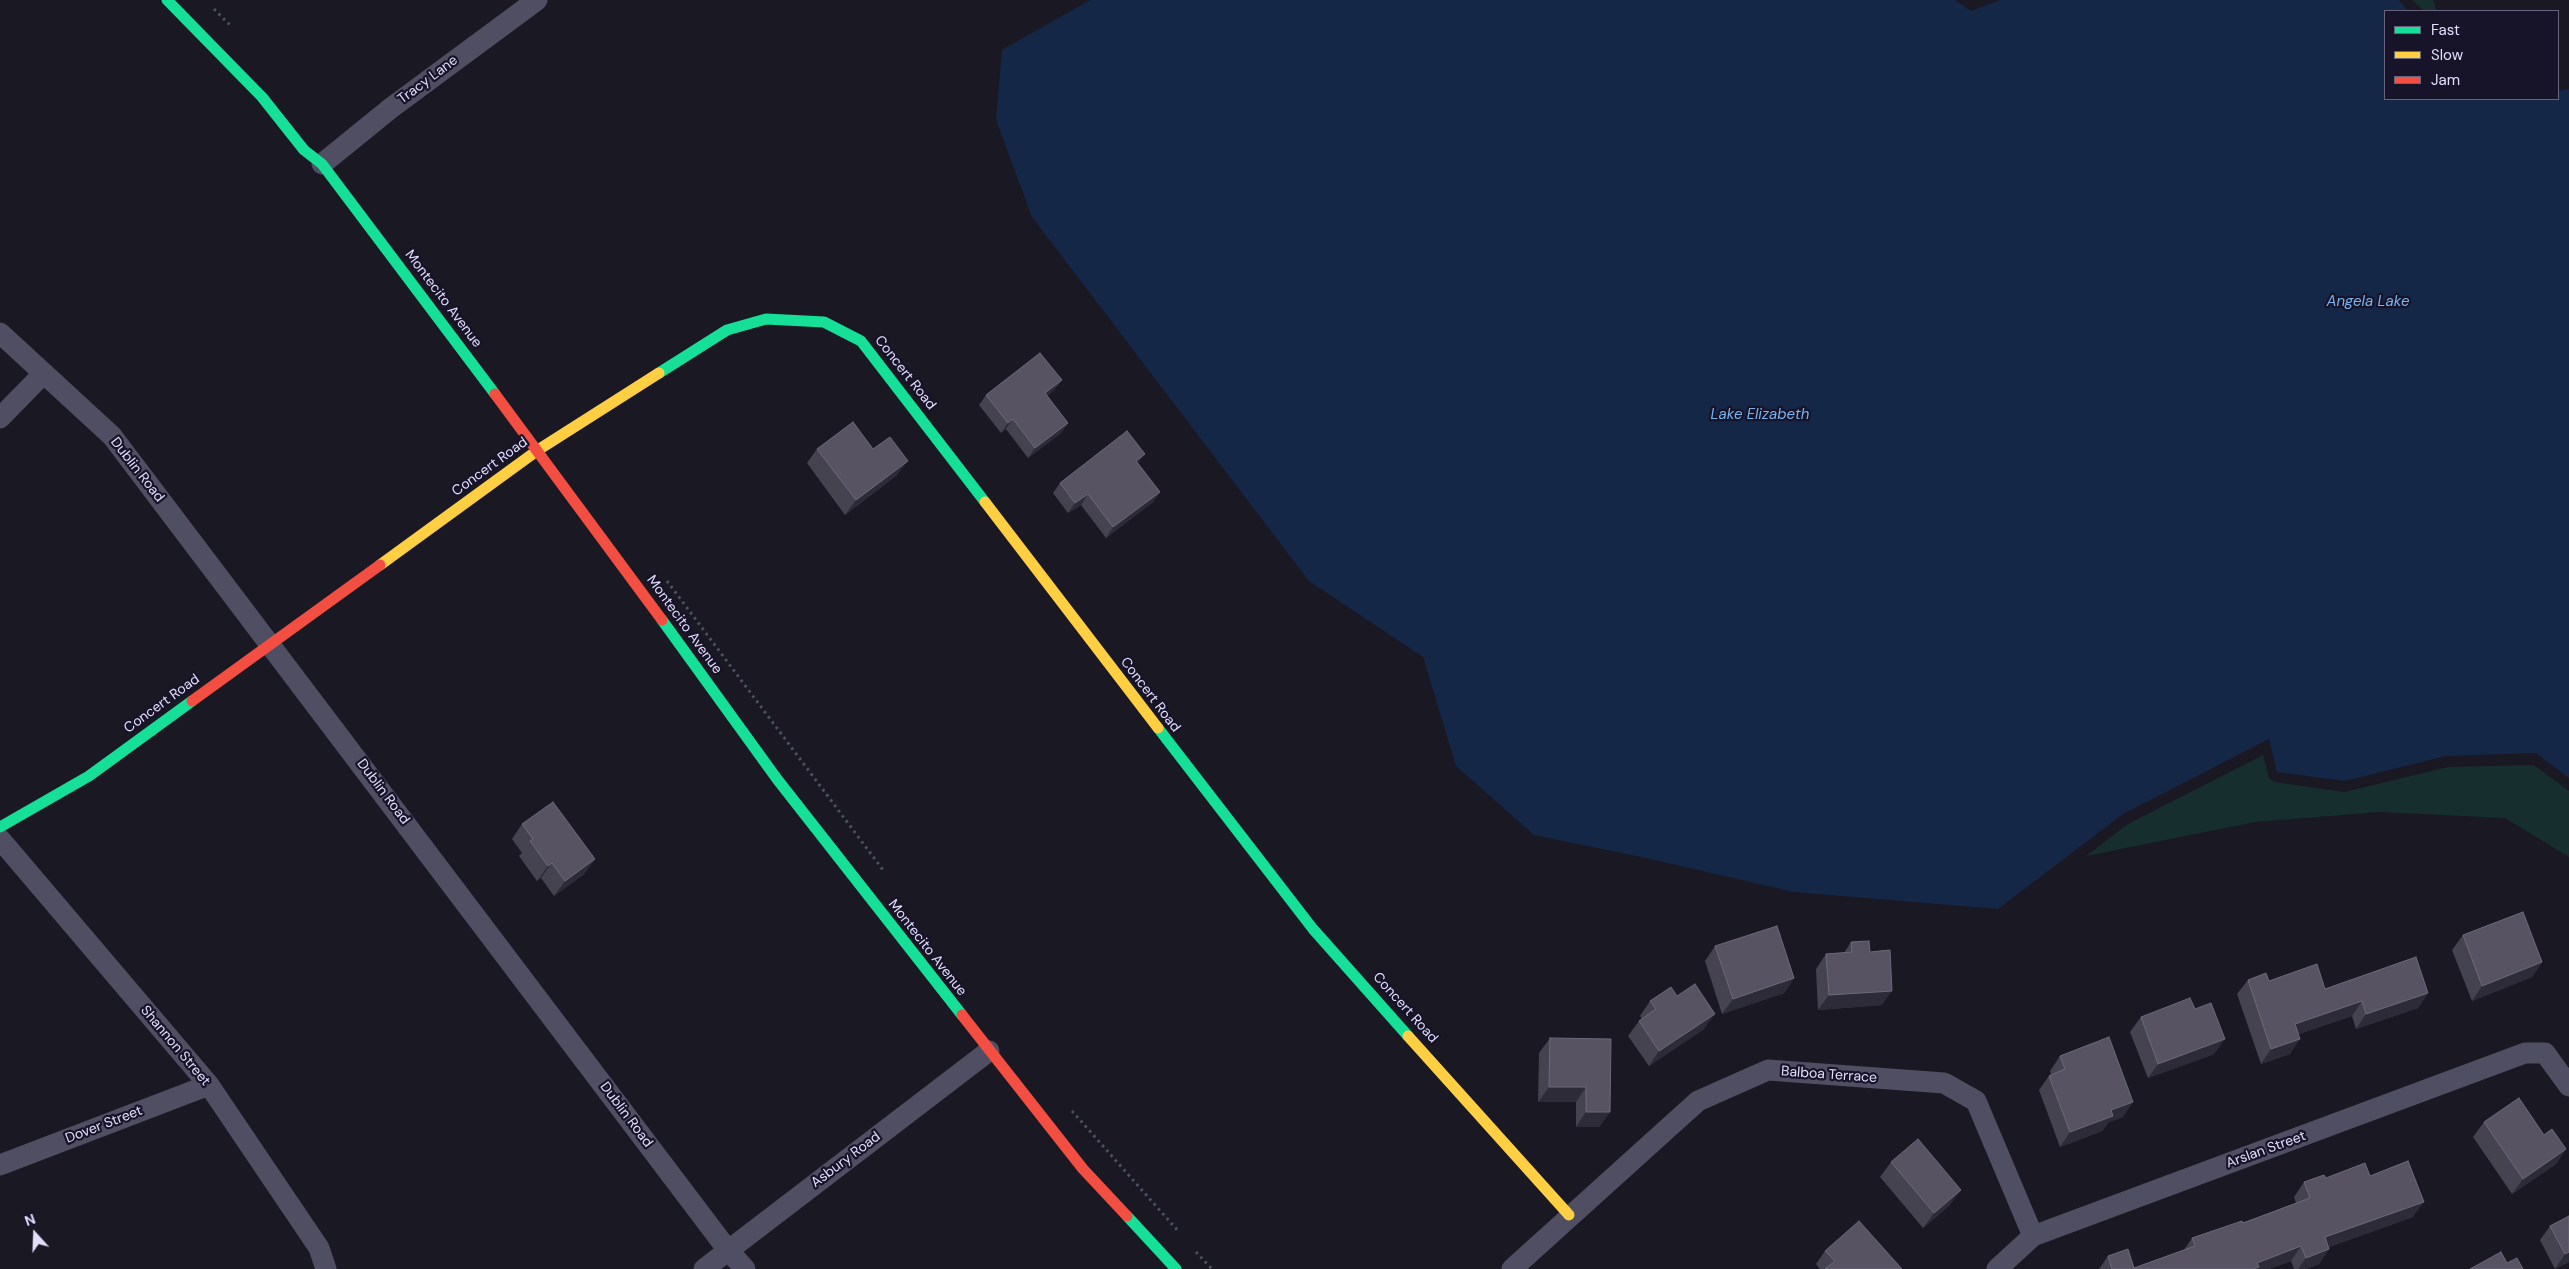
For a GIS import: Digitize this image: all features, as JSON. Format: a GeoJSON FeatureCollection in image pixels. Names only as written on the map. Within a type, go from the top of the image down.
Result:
{"type":"FeatureCollection","features":[{"type":"Feature","properties":{"kind":"street","name":"Montecito Avenue"},"geometry":{"type":"LineString","coordinates":[[167,0],[262,97],[304,150],[322,164],[538,450],[777,779],[1083,1169],[1176,1269]]}},
{"type":"Feature","properties":{"kind":"street","name":"Tracy Lane"},"geometry":{"type":"LineString","coordinates":[[322,164],[391,108],[537,0]]}},
{"type":"Feature","properties":{"kind":"street","name":"Concert Road"},"geometry":{"type":"LineString","coordinates":[[0,827],[89,776],[538,450],[727,330],[766,319],[824,322],[861,341],[1313,929],[1569,1216]]}},
{"type":"Feature","properties":{"kind":"street","name":"Dublin Road"},"geometry":{"type":"LineString","coordinates":[[0,333],[112,436],[727,1249],[745,1269]]}},
{"type":"Feature","properties":{"kind":"street"},"geometry":{"type":"LineString","coordinates":[[0,418],[44,373]]}},
{"type":"Feature","properties":{"kind":"street","name":"Shannon Street"},"geometry":{"type":"LineString","coordinates":[[0,839],[209,1086],[318,1248],[326,1269]]}},
{"type":"Feature","properties":{"kind":"street","name":"Asbury Road"},"geometry":{"type":"LineString","coordinates":[[704,1269],[727,1249],[989,1051]]}},
{"type":"Feature","properties":{"kind":"street","name":"Arslan Street"},"geometry":{"type":"LineString","coordinates":[[1997,1269],[2033,1236],[2525,1053],[2545,1053],[2569,1086]]}},
{"type":"Feature","properties":{"kind":"street","name":"Balboa Terrace"},"geometry":{"type":"LineString","coordinates":[[1512,1269],[1698,1101],[1768,1070],[1944,1083],[1976,1101],[2033,1236]]}},
{"type":"Feature","properties":{"kind":"street","name":"Dover Street"},"geometry":{"type":"LineString","coordinates":[[0,1165],[209,1086]]}},
{"type":"Feature","properties":{"kind":"path"},"geometry":{"type":"LineString","coordinates":[[664,576],[888,877]]}},
{"type":"Feature","properties":{"kind":"path"},"geometry":{"type":"LineString","coordinates":[[1067,1105],[1183,1236]]}},
{"type":"Feature","properties":{"kind":"path"},"geometry":{"type":"LineString","coordinates":[[1194,1250],[1212,1269]]}},
{"type":"Feature","properties":{"kind":"green space"},"geometry":{"type":"Polygon","coordinates":[[[2412,0],[2433,0],[2437,10],[2423,10],[2412,0]]]}},
{"type":"Feature","properties":{"kind":"green space"},"geometry":{"type":"Polygon","coordinates":[[[2263,755],[2269,778],[2274,782],[2344,792],[2448,767],[2534,765],[2569,791],[2569,857],[2505,818],[2380,812],[2255,822],[2086,856],[2128,824],[2263,755]]]}},
{"type":"Feature","properties":{"kind":"water","name":"Lake Elizabeth"},"geometry":{"type":"Polygon","coordinates":[[[1090,0],[1955,0],[1971,11],[2000,0],[2399,0],[2407,10],[2384,10],[2384,100],[2559,100],[2559,91],[2569,89],[2569,778],[2536,753],[2446,756],[2345,781],[2277,772],[2269,739],[2123,814],[1998,909],[1794,892],[1646,858],[1534,835],[1456,766],[1423,657],[1309,581],[1032,217],[996,120],[1002,50],[1090,0]]]}},
{"type":"Feature","properties":{"kind":"building"},"geometry":{"type":"Polygon","coordinates":[[[1040,353],[1062,380],[1045,393],[1068,423],[1035,448],[1013,419],[1008,423],[986,395],[1040,353]]]}},
{"type":"Feature","properties":{"kind":"building"},"geometry":{"type":"Polygon","coordinates":[[[853,422],[873,449],[890,437],[908,461],[856,500],[817,449],[853,422]]]}},
{"type":"Feature","properties":{"kind":"building"},"geometry":{"type":"Polygon","coordinates":[[[1127,431],[1145,454],[1136,461],[1160,492],[1113,527],[1088,494],[1075,503],[1060,483],[1127,431]]]}},
{"type":"Feature","properties":{"kind":"building"},"geometry":{"type":"Polygon","coordinates":[[[553,802],[595,859],[565,881],[552,863],[548,866],[530,841],[533,839],[522,824],[553,802]]]}},
{"type":"Feature","properties":{"kind":"building"},"geometry":{"type":"Polygon","coordinates":[[[2523,912],[2542,962],[2482,986],[2463,935],[2523,912]]]}},
{"type":"Feature","properties":{"kind":"building"},"geometry":{"type":"Polygon","coordinates":[[[1777,926],[1794,978],[1733,999],[1715,946],[1777,926]]]}},
{"type":"Feature","properties":{"kind":"building"},"geometry":{"type":"Polygon","coordinates":[[[1869,941],[1870,952],[1890,950],[1892,991],[1829,995],[1826,954],[1852,952],[1851,942],[1869,941]]]}},
{"type":"Feature","properties":{"kind":"building"},"geometry":{"type":"Polygon","coordinates":[[[2416,957],[2428,993],[2366,1014],[2362,1001],[2295,1024],[2300,1039],[2271,1049],[2248,980],[2266,973],[2269,981],[2317,964],[2325,989],[2416,957]]]}},
{"type":"Feature","properties":{"kind":"building"},"geometry":{"type":"Polygon","coordinates":[[[1695,984],[1715,1014],[1659,1051],[1639,1021],[1656,1009],[1650,1001],[1671,987],[1677,996],[1695,984]]]}},
{"type":"Feature","properties":{"kind":"building"},"geometry":{"type":"Polygon","coordinates":[[[2190,998],[2195,1009],[2211,1003],[2225,1039],[2158,1064],[2141,1017],[2190,998]]]}},
{"type":"Feature","properties":{"kind":"building"},"geometry":{"type":"Polygon","coordinates":[[[2109,1037],[2133,1102],[2111,1110],[2113,1116],[2070,1132],[2049,1076],[2065,1069],[2060,1056],[2109,1037]]]}},
{"type":"Feature","properties":{"kind":"building"},"geometry":{"type":"Polygon","coordinates":[[[1550,1038],[1611,1039],[1610,1112],[1586,1112],[1586,1087],[1549,1087],[1550,1038]]]}},
{"type":"Feature","properties":{"kind":"building"},"geometry":{"type":"Polygon","coordinates":[[[2519,1098],[2544,1135],[2552,1129],[2566,1149],[2523,1179],[2484,1122],[2519,1098]]]}},
{"type":"Feature","properties":{"kind":"building"},"geometry":{"type":"Polygon","coordinates":[[[1918,1139],[1961,1190],[1934,1213],[1891,1162],[1918,1139]]]}},
{"type":"Feature","properties":{"kind":"building"},"geometry":{"type":"Polygon","coordinates":[[[2408,1161],[2424,1202],[2325,1237],[2329,1249],[2306,1258],[2301,1246],[2257,1263],[2259,1267],[2254,1269],[2112,1269],[2108,1256],[2128,1249],[2134,1268],[2195,1246],[2192,1238],[2242,1221],[2243,1223],[2310,1198],[2304,1182],[2324,1175],[2326,1178],[2365,1163],[2370,1176],[2408,1161]]]}},
{"type":"Feature","properties":{"kind":"building"},"geometry":{"type":"Polygon","coordinates":[[[2569,1216],[2569,1252],[2565,1254],[2550,1226],[2569,1216]]]}},
{"type":"Feature","properties":{"kind":"building"},"geometry":{"type":"Polygon","coordinates":[[[1859,1221],[1902,1269],[1825,1269],[1835,1261],[1825,1251],[1859,1221]]]}},
{"type":"Feature","properties":{"kind":"building"},"geometry":{"type":"Polygon","coordinates":[[[2501,1252],[2507,1263],[2517,1258],[2523,1269],[2470,1269],[2501,1252]]]}},
{"type":"Feature","properties":{"kind":"traffic: fast"},"geometry":{"type":"LineString","coordinates":[[167,0],[262,97],[304,150],[322,164],[495,394]]}},
{"type":"Feature","properties":{"kind":"traffic: fast"},"geometry":{"type":"LineString","coordinates":[[659,373],[727,330],[766,319],[824,322],[861,341],[985,502]]}},
{"type":"Feature","properties":{"kind":"traffic: fast"},"geometry":{"type":"LineString","coordinates":[[662,620],[777,779],[962,1015]]}},
{"type":"Feature","properties":{"kind":"traffic: fast"},"geometry":{"type":"LineString","coordinates":[[0,827],[89,776],[192,701]]}},
{"type":"Feature","properties":{"kind":"traffic: fast"},"geometry":{"type":"LineString","coordinates":[[1158,728],[1313,929],[1408,1036]]}},
{"type":"Feature","properties":{"kind":"traffic: fast"},"geometry":{"type":"LineString","coordinates":[[1127,1216],[1176,1269]]}},
{"type":"Feature","properties":{"kind":"traffic: slow"},"geometry":{"type":"LineString","coordinates":[[380,565],[538,450],[659,373]]}},
{"type":"Feature","properties":{"kind":"traffic: slow"},"geometry":{"type":"LineString","coordinates":[[985,502],[1158,728]]}},
{"type":"Feature","properties":{"kind":"traffic: slow"},"geometry":{"type":"LineString","coordinates":[[1408,1036],[1569,1215]]}},
{"type":"Feature","properties":{"kind":"traffic: jam"},"geometry":{"type":"LineString","coordinates":[[495,394],[662,620]]}},
{"type":"Feature","properties":{"kind":"traffic: jam"},"geometry":{"type":"LineString","coordinates":[[192,701],[380,565]]}},
{"type":"Feature","properties":{"kind":"traffic: jam"},"geometry":{"type":"LineString","coordinates":[[962,1015],[1083,1169],[1127,1216]]}},
{"type":"Feature","properties":{"kind":"water label","name":"Angela Lake"},"geometry":{"type":"Point","coordinates":[2368,302]}}]}
